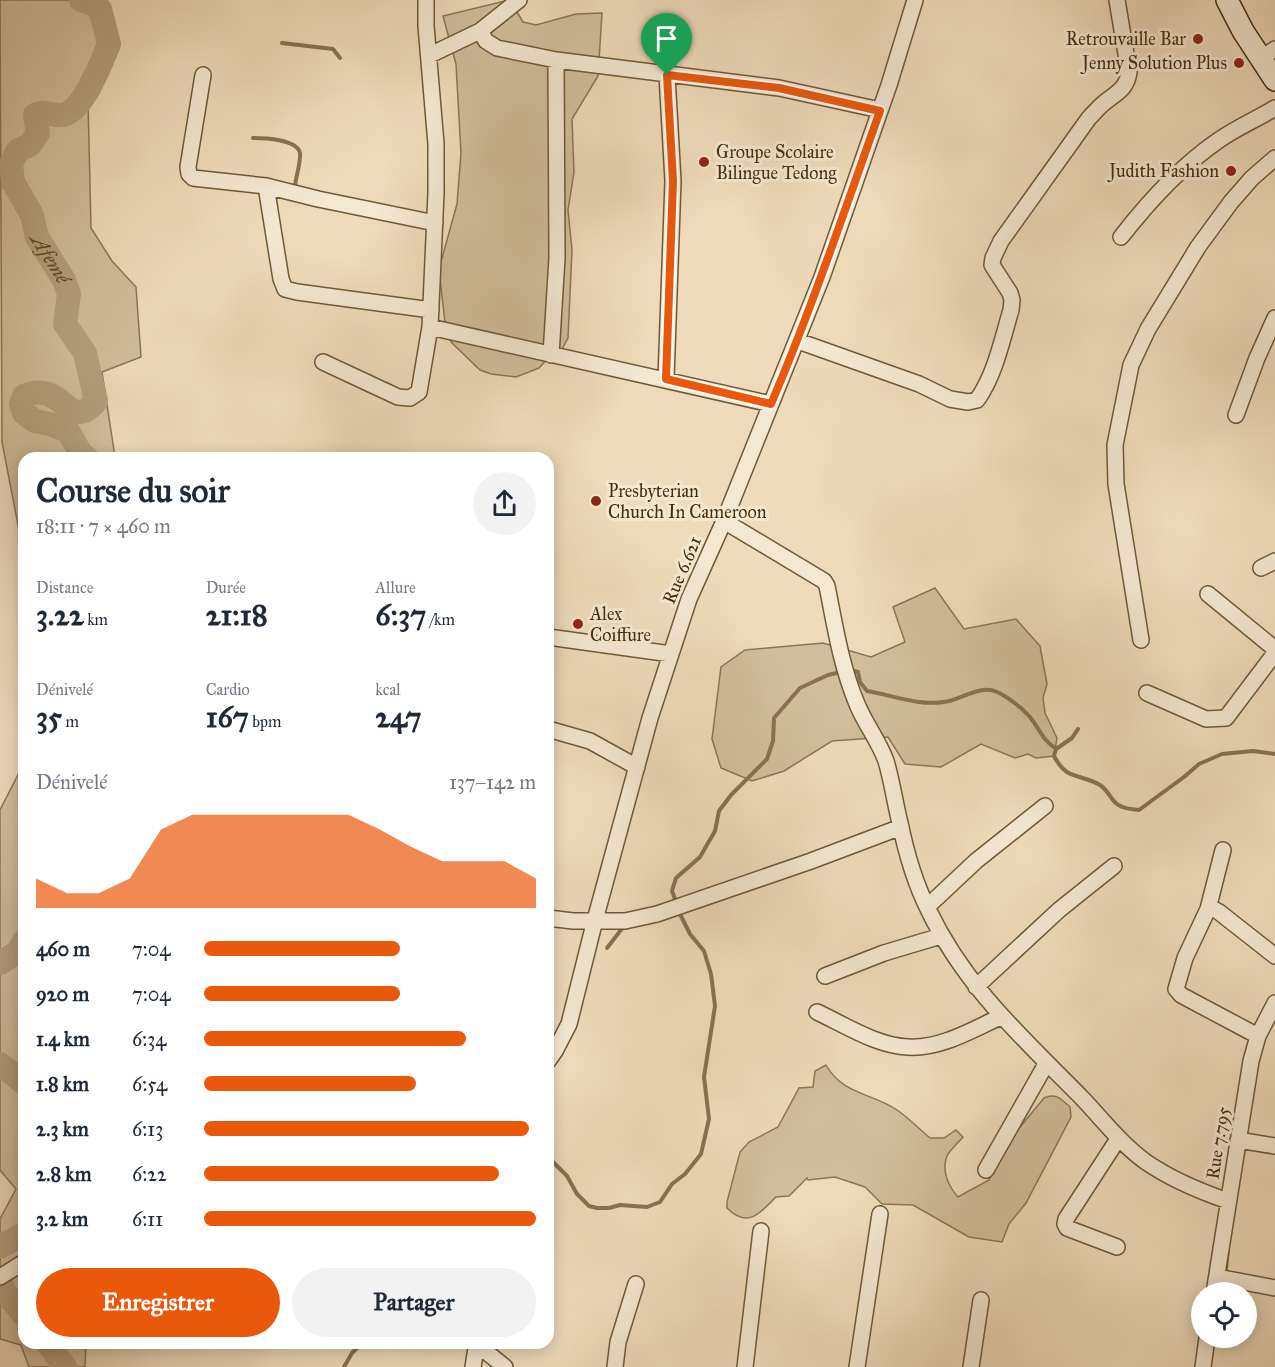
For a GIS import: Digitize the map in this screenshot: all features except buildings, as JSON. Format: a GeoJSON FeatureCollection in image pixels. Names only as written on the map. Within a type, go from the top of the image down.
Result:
{"type":"FeatureCollection","features":[{"type":"Feature","properties":{"kind":"street"},"geometry":{"type":"LineString","coordinates":[[323,362],[398,397],[410,398],[419,392],[430,327],[435,222],[436,144],[426,26],[426,0]]}},
{"type":"Feature","properties":{"kind":"street"},"geometry":{"type":"LineString","coordinates":[[430,55],[480,31],[519,0]]}},
{"type":"Feature","properties":{"kind":"street","name":"Rue 6.621"},"geometry":{"type":"LineString","coordinates":[[554,1052],[569,1024],[650,718],[689,599],[724,522],[798,341],[880,111],[915,0]]}},
{"type":"Feature","properties":{"kind":"street"},"geometry":{"type":"LineString","coordinates":[[798,341],[919,384],[950,399],[968,402],[977,400],[992,373],[1011,310],[1010,293],[992,265],[1001,241],[1089,118],[1124,87],[1128,80],[1124,32],[1117,0]]}},
{"type":"Feature","properties":{"kind":"street"},"geometry":{"type":"LineString","coordinates":[[1227,0],[1243,31],[1267,54],[1275,80]]}},
{"type":"Feature","properties":{"kind":"street"},"geometry":{"type":"LineString","coordinates":[[480,31],[486,41],[497,48],[556,60],[779,88],[880,111]]}},
{"type":"Feature","properties":{"kind":"street"},"geometry":{"type":"LineString","coordinates":[[551,355],[557,258],[556,60]]}},
{"type":"Feature","properties":{"kind":"street"},"geometry":{"type":"LineString","coordinates":[[203,75],[188,167],[189,174],[200,179],[266,186],[318,199],[435,222]]}},
{"type":"Feature","properties":{"kind":"street"},"geometry":{"type":"LineString","coordinates":[[666,379],[673,181],[667,75]]}},
{"type":"Feature","properties":{"kind":"street"},"geometry":{"type":"LineString","coordinates":[[1121,237],[1148,204],[1193,160],[1219,140],[1275,108]]}},
{"type":"Feature","properties":{"kind":"street"},"geometry":{"type":"LineString","coordinates":[[1141,640],[1116,484],[1115,445],[1131,365],[1148,329],[1198,247],[1231,202],[1252,178],[1275,158]]}},
{"type":"Feature","properties":{"kind":"street"},"geometry":{"type":"LineString","coordinates":[[266,186],[281,279],[285,289],[431,310]]}},
{"type":"Feature","properties":{"kind":"street"},"geometry":{"type":"LineString","coordinates":[[1236,415],[1275,318]]}},
{"type":"Feature","properties":{"kind":"street"},"geometry":{"type":"LineString","coordinates":[[430,327],[771,404]]}},
{"type":"Feature","properties":{"kind":"street"},"geometry":{"type":"LineString","coordinates":[[724,522],[824,581],[846,675],[867,727],[885,760],[913,871],[941,936],[976,987],[1000,1017],[1082,1099],[1118,1139],[1146,1162],[1183,1185],[1228,1201]]}},
{"type":"Feature","properties":{"kind":"street"},"geometry":{"type":"LineString","coordinates":[[1147,693],[1206,719],[1226,718],[1275,651],[1208,594]]}},
{"type":"Feature","properties":{"kind":"street"},"geometry":{"type":"LineString","coordinates":[[554,638],[671,654]]}},
{"type":"Feature","properties":{"kind":"street"},"geometry":{"type":"LineString","coordinates":[[554,731],[590,741],[637,767]]}},
{"type":"Feature","properties":{"kind":"street"},"geometry":{"type":"LineString","coordinates":[[927,908],[976,861],[1045,806]]}},
{"type":"Feature","properties":{"kind":"street"},"geometry":{"type":"LineString","coordinates":[[554,919],[625,921],[668,910],[811,861],[901,827]]}},
{"type":"Feature","properties":{"kind":"street"},"geometry":{"type":"LineString","coordinates":[[1223,850],[1208,909],[1185,958],[1176,989],[1181,995],[1258,1036]]}},
{"type":"Feature","properties":{"kind":"street"},"geometry":{"type":"LineString","coordinates":[[976,987],[1059,910],[1114,866]]}},
{"type":"Feature","properties":{"kind":"street"},"geometry":{"type":"LineString","coordinates":[[1208,909],[1212,908],[1219,912],[1275,956]]}},
{"type":"Feature","properties":{"kind":"street"},"geometry":{"type":"LineString","coordinates":[[825,976],[884,953],[941,936]]}},
{"type":"Feature","properties":{"kind":"street","name":"Rue 7.795"},"geometry":{"type":"LineString","coordinates":[[1216,1282],[1251,1061],[1258,1036],[1275,1003]]}},
{"type":"Feature","properties":{"kind":"street"},"geometry":{"type":"LineString","coordinates":[[817,1012],[895,1046],[910,1048],[949,1040],[1000,1017]]}},
{"type":"Feature","properties":{"kind":"street"},"geometry":{"type":"LineString","coordinates":[[986,1170],[1046,1064]]}},
{"type":"Feature","properties":{"kind":"street"},"geometry":{"type":"LineString","coordinates":[[1117,1247],[1067,1228],[1065,1224],[1118,1139]]}},
{"type":"Feature","properties":{"kind":"street"},"geometry":{"type":"LineString","coordinates":[[1238,1140],[1275,1146]]}},
{"type":"Feature","properties":{"kind":"street"},"geometry":{"type":"LineString","coordinates":[[857,1367],[880,1214]]}},
{"type":"Feature","properties":{"kind":"street"},"geometry":{"type":"LineString","coordinates":[[745,1367],[761,1231]]}},
{"type":"Feature","properties":{"kind":"street"},"geometry":{"type":"LineString","coordinates":[[3,1275],[18,1266]]}},
{"type":"Feature","properties":{"kind":"street"},"geometry":{"type":"LineString","coordinates":[[1217,1277],[1275,1288]]}},
{"type":"Feature","properties":{"kind":"street"},"geometry":{"type":"LineString","coordinates":[[615,1367],[618,1342],[636,1284]]}},
{"type":"Feature","properties":{"kind":"street"},"geometry":{"type":"LineString","coordinates":[[971,1367],[981,1300]]}},
{"type":"Feature","properties":{"kind":"street"},"geometry":{"type":"LineString","coordinates":[[1203,1367],[1206,1348]]}},
{"type":"Feature","properties":{"kind":"street"},"geometry":{"type":"LineString","coordinates":[[473,1367],[475,1349]]}},
{"type":"Feature","properties":{"kind":"street"},"geometry":{"type":"LineString","coordinates":[[483,1349],[505,1367]]}},
{"type":"Feature","properties":{"kind":"shaded area"},"geometry":{"type":"Polygon","coordinates":[[[0,0],[104,0],[115,54],[88,101],[91,228],[112,261],[136,287],[141,357],[102,372],[114,452],[18,452],[18,525],[2,442],[0,0]]]}},
{"type":"Feature","properties":{"kind":"shaded area"},"geometry":{"type":"Polygon","coordinates":[[[510,0],[523,22],[536,25],[576,14],[602,13],[598,76],[572,119],[574,172],[568,210],[572,250],[568,338],[562,349],[551,355],[539,368],[516,377],[491,374],[480,370],[452,343],[446,332],[439,269],[457,204],[461,153],[456,64],[443,16],[510,0]]]}},
{"type":"Feature","properties":{"kind":"shaded area"},"geometry":{"type":"Polygon","coordinates":[[[935,588],[964,629],[1016,619],[1040,646],[1047,684],[1043,698],[1045,713],[1057,738],[1054,756],[1036,758],[1028,754],[1015,758],[981,744],[941,767],[905,764],[888,737],[832,741],[784,771],[752,781],[721,768],[712,739],[721,667],[745,650],[823,643],[871,657],[905,642],[893,607],[935,588]]]}},
{"type":"Feature","properties":{"kind":"shaded area"},"geometry":{"type":"Polygon","coordinates":[[[18,775],[18,1344],[0,1339],[0,1219],[16,1189],[0,1170],[0,810],[18,775]]]}},
{"type":"Feature","properties":{"kind":"shaded area"},"geometry":{"type":"Polygon","coordinates":[[[826,1065],[833,1075],[849,1088],[897,1110],[930,1138],[944,1138],[956,1130],[963,1137],[948,1154],[945,1162],[947,1178],[958,1197],[989,1180],[1007,1143],[1044,1098],[1055,1096],[1061,1099],[1070,1107],[1071,1117],[1026,1203],[1009,1224],[1002,1242],[969,1237],[913,1205],[882,1204],[865,1187],[835,1177],[808,1180],[807,1178],[789,1196],[776,1197],[753,1216],[748,1218],[734,1214],[727,1208],[727,1202],[740,1152],[749,1142],[778,1127],[799,1088],[813,1087],[815,1071],[826,1065]]]}},
{"type":"Feature","properties":{"kind":"shaded area"},"geometry":{"type":"Polygon","coordinates":[[[22,1349],[86,1349],[85,1367],[29,1367],[22,1349]]]}},
{"type":"Feature","properties":{"kind":"waterway","name":"Afemé"},"geometry":{"type":"LineString","coordinates":[[80,452],[68,431],[35,421],[24,413],[21,404],[24,396],[37,392],[48,394],[79,412],[87,410],[96,401],[85,353],[65,324],[69,294],[64,280],[37,237],[32,215],[13,182],[11,164],[17,151],[30,145],[38,133],[35,115],[42,113],[63,115],[78,104],[91,85],[109,44],[100,9],[81,0]]}},
{"type":"Feature","properties":{"kind":"waterway"},"geometry":{"type":"LineString","coordinates":[[282,43],[333,49],[340,58]]}},
{"type":"Feature","properties":{"kind":"waterway"},"geometry":{"type":"LineString","coordinates":[[253,138],[279,140],[298,148],[300,157],[295,186]]}},
{"type":"Feature","properties":{"kind":"waterway"},"geometry":{"type":"LineString","coordinates":[[851,670],[858,672],[860,682],[867,691],[915,701],[944,702],[977,691],[997,692],[1015,703],[1030,717],[1056,749],[1054,756],[1064,769],[1100,785],[1115,803],[1128,809],[1139,810],[1199,764],[1222,754],[1253,751],[1275,754]]}},
{"type":"Feature","properties":{"kind":"waterway"},"geometry":{"type":"LineString","coordinates":[[676,902],[672,891],[676,878],[700,857],[715,831],[719,811],[731,795],[767,759],[773,741],[774,718],[800,688],[828,675],[841,672]]}},
{"type":"Feature","properties":{"kind":"waterway"},"geometry":{"type":"LineString","coordinates":[[1056,749],[1072,738],[1078,729]]}},
{"type":"Feature","properties":{"kind":"waterway"},"geometry":{"type":"LineString","coordinates":[[554,1163],[567,1176],[577,1194],[589,1206],[597,1208],[620,1205],[647,1207],[660,1202],[672,1184],[685,1174],[701,1154],[709,1119],[704,1077],[715,1006],[711,974],[704,951],[690,934],[678,910]]}},
{"type":"Feature","properties":{"kind":"waterway"},"geometry":{"type":"LineString","coordinates":[[607,948],[624,926]]}},
{"type":"Feature","properties":{"kind":"waterway","name":"Afemé"},"geometry":{"type":"LineString","coordinates":[[0,963],[18,952]]}},
{"type":"Feature","properties":{"kind":"waterway","name":"Afemé"},"geometry":{"type":"LineString","coordinates":[[0,1064],[18,1078]]}},
{"type":"Feature","properties":{"kind":"waterway","name":"Afemé"},"geometry":{"type":"LineString","coordinates":[[0,1247],[18,1237]]}},
{"type":"Feature","properties":{"kind":"waterway"},"geometry":{"type":"LineString","coordinates":[[1226,1269],[1228,1249]]}},
{"type":"Feature","properties":{"kind":"waterway","name":"Afemé"},"geometry":{"type":"LineString","coordinates":[[0,1279],[4,1291],[18,1308]]}},
{"type":"Feature","properties":{"kind":"waterway","name":"Afemé"},"geometry":{"type":"LineString","coordinates":[[52,1349],[65,1367]]}},
{"type":"Feature","properties":{"kind":"waterway"},"geometry":{"type":"LineString","coordinates":[[344,1367],[356,1349]]}},
{"type":"Feature","properties":{"kind":"place","name":"Retrouvaille Bar"},"geometry":{"type":"Point","coordinates":[1198,39]}},
{"type":"Feature","properties":{"kind":"place","name":"Jenny Solution Plus"},"geometry":{"type":"Point","coordinates":[1239,63]}},
{"type":"Feature","properties":{"kind":"place","name":"Groupe Scolaire Bilingue Tedong"},"geometry":{"type":"Point","coordinates":[704,162]}},
{"type":"Feature","properties":{"kind":"place","name":"Judith Fashion"},"geometry":{"type":"Point","coordinates":[1231,171]}},
{"type":"Feature","properties":{"kind":"place","name":"Presbyterian Church In Cameroon"},"geometry":{"type":"Point","coordinates":[596,501]}},
{"type":"Feature","properties":{"kind":"place","name":"Alex Coiffure"},"geometry":{"type":"Point","coordinates":[578,624]}},
{"type":"Feature","properties":{"kind":"route"},"geometry":{"type":"LineString","coordinates":[[667,75],[779,88],[880,111],[822,277],[771,404],[666,379],[673,181],[667,75]]}}]}
